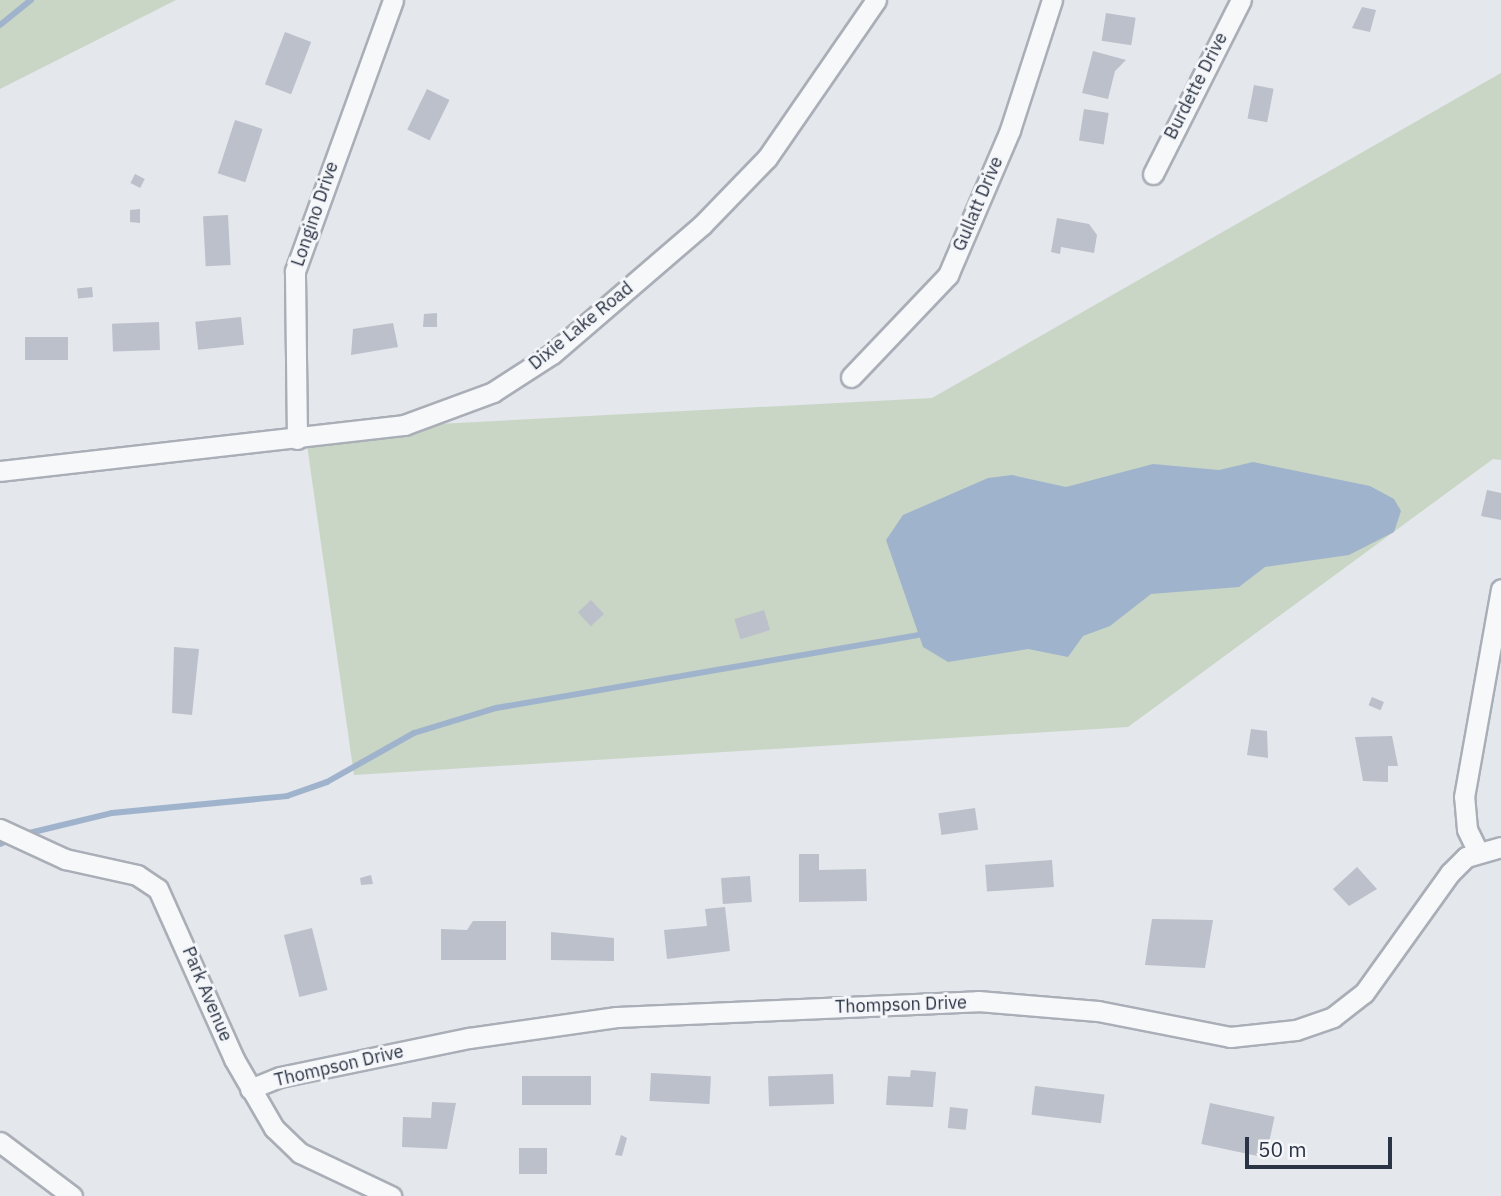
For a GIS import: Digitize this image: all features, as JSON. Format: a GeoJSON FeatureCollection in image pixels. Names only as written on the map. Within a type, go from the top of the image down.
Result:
{"type":"FeatureCollection","features":[{"type":"Feature","properties":{"kind":"street","name":"Longino Drive"},"geometry":{"type":"LineString","coordinates":[[297,439],[295,271],[393,0]]}},
{"type":"Feature","properties":{"kind":"street","name":"Dixie Lake Road"},"geometry":{"type":"LineString","coordinates":[[0,471],[404,425],[453,411],[552,354],[702,225],[767,158],[876,0]]}},
{"type":"Feature","properties":{"kind":"street","name":"Gullatt Drive"},"geometry":{"type":"LineString","coordinates":[[851,377],[948,275],[1010,130],[1052,0]]}},
{"type":"Feature","properties":{"kind":"street","name":"Burdette Drive"},"geometry":{"type":"LineString","coordinates":[[1153,174],[1241,0]]}},
{"type":"Feature","properties":{"kind":"street"},"geometry":{"type":"LineString","coordinates":[[1478,852],[1467,829],[1464,797],[1501,589]]}},
{"type":"Feature","properties":{"kind":"street","name":"Park Avenue"},"geometry":{"type":"LineString","coordinates":[[0,829],[65,859],[137,875],[158,889],[250,1089],[274,1129],[300,1153],[391,1196]]}},
{"type":"Feature","properties":{"kind":"street","name":"Thompson Drive"},"geometry":{"type":"LineString","coordinates":[[250,1089],[280,1077],[469,1038],[617,1017],[978,1001],[1098,1011],[1230,1037],[1296,1030],[1333,1017],[1364,993],[1450,873],[1478,852],[1501,847]]}},
{"type":"Feature","properties":{"kind":"street"},"geometry":{"type":"LineString","coordinates":[[0,1142],[72,1196]]}},
{"type":"Feature","properties":{"kind":"green space"},"geometry":{"type":"Polygon","coordinates":[[[0,0],[176,0],[0,89],[0,0]]]}},
{"type":"Feature","properties":{"kind":"green space"},"geometry":{"type":"Polygon","coordinates":[[[1501,73],[1501,460],[1493,459],[1128,727],[354,775],[305,431],[932,398],[1501,73]]]}},
{"type":"Feature","properties":{"kind":"water"},"geometry":{"type":"Polygon","coordinates":[[[1253,462],[1370,486],[1394,499],[1401,511],[1394,532],[1349,555],[1265,567],[1239,587],[1151,594],[1110,626],[1083,636],[1068,657],[1028,649],[948,662],[923,647],[886,540],[903,515],[988,478],[1012,475],[1066,487],[1153,464],[1219,470],[1253,462]]]}},
{"type":"Feature","properties":{"kind":"building"},"geometry":{"type":"Polygon","coordinates":[[[1362,7],[1376,10],[1370,32],[1352,28],[1362,7]]]}},
{"type":"Feature","properties":{"kind":"building"},"geometry":{"type":"Polygon","coordinates":[[[1106,13],[1136,18],[1131,45],[1102,41],[1106,13]]]}},
{"type":"Feature","properties":{"kind":"building"},"geometry":{"type":"Polygon","coordinates":[[[285,32],[311,42],[291,94],[265,84],[285,32]]]}},
{"type":"Feature","properties":{"kind":"building"},"geometry":{"type":"Polygon","coordinates":[[[1093,51],[1126,60],[1115,71],[1108,99],[1082,93],[1093,51]]]}},
{"type":"Feature","properties":{"kind":"building"},"geometry":{"type":"Polygon","coordinates":[[[1254,85],[1274,89],[1267,122],[1248,118],[1254,85]]]}},
{"type":"Feature","properties":{"kind":"building"},"geometry":{"type":"Polygon","coordinates":[[[427,89],[449,100],[430,140],[407,129],[427,89]]]}},
{"type":"Feature","properties":{"kind":"building"},"geometry":{"type":"Polygon","coordinates":[[[1084,109],[1109,113],[1104,145],[1079,141],[1084,109]]]}},
{"type":"Feature","properties":{"kind":"building"},"geometry":{"type":"Polygon","coordinates":[[[235,120],[263,129],[245,182],[218,173],[235,120]]]}},
{"type":"Feature","properties":{"kind":"building"},"geometry":{"type":"Polygon","coordinates":[[[135,174],[145,179],[140,188],[130,183],[135,174]]]}},
{"type":"Feature","properties":{"kind":"building"},"geometry":{"type":"Polygon","coordinates":[[[140,209],[140,223],[130,222],[130,210],[140,209]]]}},
{"type":"Feature","properties":{"kind":"building"},"geometry":{"type":"Polygon","coordinates":[[[228,215],[231,265],[206,266],[203,216],[228,215]]]}},
{"type":"Feature","properties":{"kind":"building"},"geometry":{"type":"Polygon","coordinates":[[[1057,218],[1089,224],[1097,235],[1094,253],[1061,247],[1060,254],[1051,252],[1057,218]]]}},
{"type":"Feature","properties":{"kind":"building"},"geometry":{"type":"Polygon","coordinates":[[[92,287],[93,297],[78,299],[77,289],[92,287]]]}},
{"type":"Feature","properties":{"kind":"building"},"geometry":{"type":"Polygon","coordinates":[[[437,313],[437,327],[423,327],[424,314],[437,313]]]}},
{"type":"Feature","properties":{"kind":"building"},"geometry":{"type":"Polygon","coordinates":[[[241,317],[244,345],[198,350],[195,322],[241,317]]]}},
{"type":"Feature","properties":{"kind":"building"},"geometry":{"type":"Polygon","coordinates":[[[159,322],[160,350],[113,352],[112,324],[159,322]]]}},
{"type":"Feature","properties":{"kind":"building"},"geometry":{"type":"Polygon","coordinates":[[[393,323],[398,347],[351,355],[353,329],[393,323]]]}},
{"type":"Feature","properties":{"kind":"building"},"geometry":{"type":"Polygon","coordinates":[[[25,337],[68,337],[68,360],[25,360],[25,337]]]}},
{"type":"Feature","properties":{"kind":"building"},"geometry":{"type":"Polygon","coordinates":[[[1487,490],[1501,493],[1501,520],[1481,516],[1487,490]]]}},
{"type":"Feature","properties":{"kind":"building"},"geometry":{"type":"Polygon","coordinates":[[[591,600],[604,614],[591,626],[578,612],[591,600]]]}},
{"type":"Feature","properties":{"kind":"building"},"geometry":{"type":"Polygon","coordinates":[[[764,610],[770,630],[740,639],[734,619],[764,610]]]}},
{"type":"Feature","properties":{"kind":"building"},"geometry":{"type":"Polygon","coordinates":[[[174,647],[199,649],[192,715],[172,713],[174,647]]]}},
{"type":"Feature","properties":{"kind":"building"},"geometry":{"type":"Polygon","coordinates":[[[1372,697],[1384,702],[1380,710],[1368,705],[1372,697]]]}},
{"type":"Feature","properties":{"kind":"building"},"geometry":{"type":"Polygon","coordinates":[[[1251,729],[1267,731],[1268,758],[1247,755],[1251,729]]]}},
{"type":"Feature","properties":{"kind":"building"},"geometry":{"type":"Polygon","coordinates":[[[1392,736],[1398,766],[1388,766],[1388,782],[1363,781],[1355,737],[1392,736]]]}},
{"type":"Feature","properties":{"kind":"building"},"geometry":{"type":"Polygon","coordinates":[[[975,808],[978,830],[941,835],[938,813],[975,808]]]}},
{"type":"Feature","properties":{"kind":"building"},"geometry":{"type":"Polygon","coordinates":[[[799,854],[819,854],[819,870],[866,869],[867,901],[799,902],[799,854]]]}},
{"type":"Feature","properties":{"kind":"building"},"geometry":{"type":"Polygon","coordinates":[[[1052,860],[1054,887],[987,892],[985,865],[1052,860]]]}},
{"type":"Feature","properties":{"kind":"building"},"geometry":{"type":"Polygon","coordinates":[[[1357,867],[1377,889],[1349,906],[1333,889],[1357,867]]]}},
{"type":"Feature","properties":{"kind":"building"},"geometry":{"type":"Polygon","coordinates":[[[371,875],[373,884],[361,885],[360,878],[371,875]]]}},
{"type":"Feature","properties":{"kind":"building"},"geometry":{"type":"Polygon","coordinates":[[[750,876],[752,902],[723,904],[721,878],[750,876]]]}},
{"type":"Feature","properties":{"kind":"building"},"geometry":{"type":"Polygon","coordinates":[[[725,907],[730,951],[667,959],[664,930],[707,926],[705,909],[725,907]]]}},
{"type":"Feature","properties":{"kind":"building"},"geometry":{"type":"Polygon","coordinates":[[[1152,919],[1213,920],[1205,968],[1145,965],[1152,919]]]}},
{"type":"Feature","properties":{"kind":"building"},"geometry":{"type":"Polygon","coordinates":[[[473,921],[506,921],[506,960],[441,960],[441,929],[467,930],[473,921]]]}},
{"type":"Feature","properties":{"kind":"building"},"geometry":{"type":"Polygon","coordinates":[[[312,928],[327,990],[299,997],[284,935],[312,928]]]}},
{"type":"Feature","properties":{"kind":"building"},"geometry":{"type":"Polygon","coordinates":[[[551,932],[614,938],[614,961],[551,960],[551,932]]]}},
{"type":"Feature","properties":{"kind":"building"},"geometry":{"type":"Polygon","coordinates":[[[911,1070],[936,1072],[933,1107],[886,1105],[888,1076],[910,1077],[911,1070]]]}},
{"type":"Feature","properties":{"kind":"building"},"geometry":{"type":"Polygon","coordinates":[[[651,1073],[711,1076],[709,1104],[650,1101],[651,1073]]]}},
{"type":"Feature","properties":{"kind":"building"},"geometry":{"type":"Polygon","coordinates":[[[833,1074],[834,1104],[769,1106],[768,1076],[833,1074]]]}},
{"type":"Feature","properties":{"kind":"building"},"geometry":{"type":"Polygon","coordinates":[[[522,1076],[591,1076],[591,1105],[522,1105],[522,1076]]]}},
{"type":"Feature","properties":{"kind":"building"},"geometry":{"type":"Polygon","coordinates":[[[1035,1086],[1104,1095],[1101,1123],[1031,1115],[1035,1086]]]}},
{"type":"Feature","properties":{"kind":"building"},"geometry":{"type":"Polygon","coordinates":[[[432,1102],[456,1103],[447,1149],[402,1147],[403,1117],[431,1118],[432,1102]]]}},
{"type":"Feature","properties":{"kind":"building"},"geometry":{"type":"Polygon","coordinates":[[[1210,1103],[1275,1117],[1266,1158],[1201,1144],[1210,1103]]]}},
{"type":"Feature","properties":{"kind":"building"},"geometry":{"type":"Polygon","coordinates":[[[950,1107],[968,1109],[966,1130],[948,1128],[950,1107]]]}},
{"type":"Feature","properties":{"kind":"building"},"geometry":{"type":"Polygon","coordinates":[[[621,1135],[627,1138],[622,1156],[615,1155],[621,1135]]]}},
{"type":"Feature","properties":{"kind":"building"},"geometry":{"type":"Polygon","coordinates":[[[519,1148],[547,1148],[547,1174],[519,1174],[519,1148]]]}},
{"type":"Feature","properties":{"kind":"waterway"},"geometry":{"type":"LineString","coordinates":[[0,25],[31,0]]}},
{"type":"Feature","properties":{"kind":"waterway"},"geometry":{"type":"LineString","coordinates":[[25,834],[112,813],[287,796],[327,782],[414,733],[496,708],[918,635]]}},
{"type":"Feature","properties":{"kind":"waterway"},"geometry":{"type":"LineString","coordinates":[[0,844],[12,839]]}}]}
